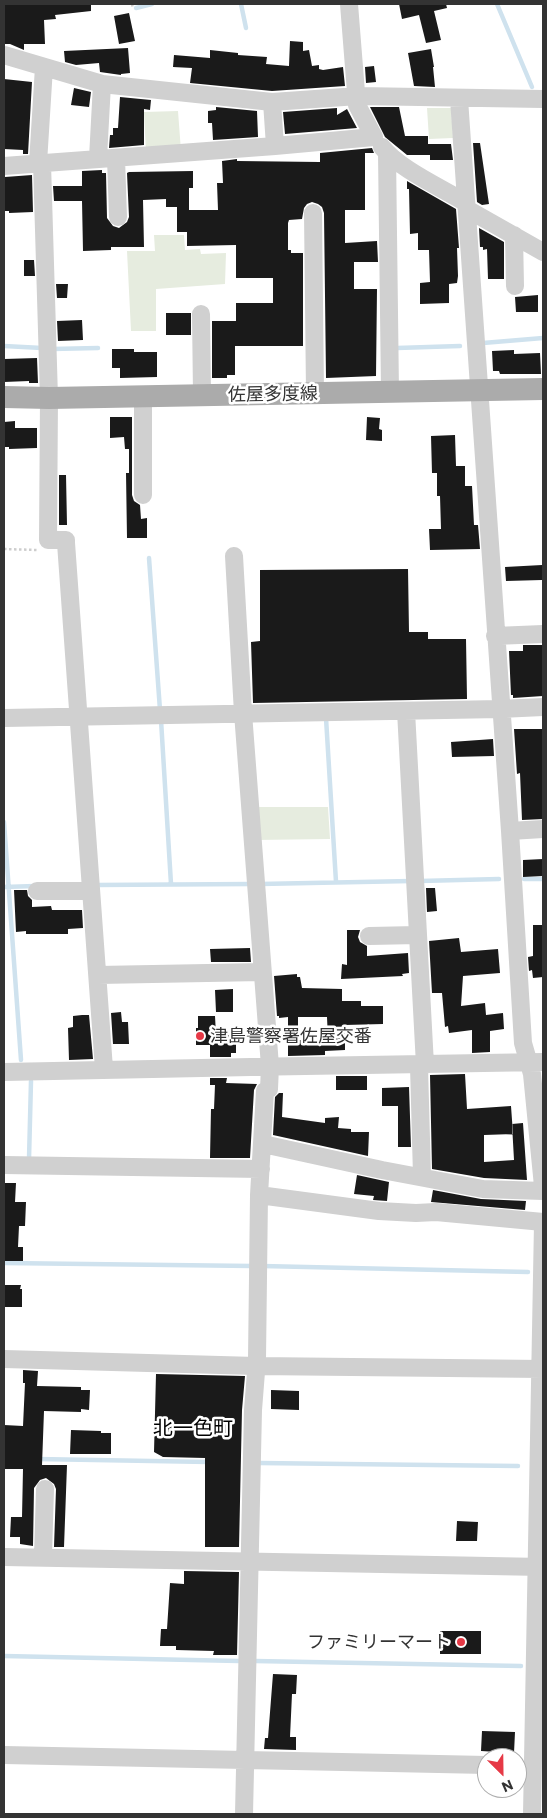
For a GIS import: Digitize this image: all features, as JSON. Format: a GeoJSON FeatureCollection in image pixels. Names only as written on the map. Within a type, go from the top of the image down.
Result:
{"type":"FeatureCollection","features":[{"type":"Feature","properties":{"kind":"main road","name":"佐屋多度線"},"geometry":{"type":"LineString","coordinates":[[4,397],[50,398],[543,389]]}},
{"type":"Feature","properties":{"kind":"street"},"geometry":{"type":"LineString","coordinates":[[350,4],[358,96],[357,105],[374,137],[387,153],[410,169],[466,206],[543,252]]}},
{"type":"Feature","properties":{"kind":"street"},"geometry":{"type":"LineString","coordinates":[[4,55],[102,84],[272,102],[358,96],[543,99]]}},
{"type":"Feature","properties":{"kind":"street"},"geometry":{"type":"LineString","coordinates":[[44,67],[40,163],[50,398],[48,540],[66,540],[104,1069]]}},
{"type":"Feature","properties":{"kind":"street"},"geometry":{"type":"LineString","coordinates":[[98,158],[102,84]]}},
{"type":"Feature","properties":{"kind":"street"},"geometry":{"type":"LineString","coordinates":[[459,99],[523,1043],[536,1063]]}},
{"type":"Feature","properties":{"kind":"street"},"geometry":{"type":"LineString","coordinates":[[272,102],[275,146]]}},
{"type":"Feature","properties":{"kind":"street"},"geometry":{"type":"LineString","coordinates":[[4,166],[374,137]]}},
{"type":"Feature","properties":{"kind":"street"},"geometry":{"type":"LineString","coordinates":[[387,153],[390,392]]}},
{"type":"Feature","properties":{"kind":"street"},"geometry":{"type":"LineString","coordinates":[[116,158],[118,217]]}},
{"type":"Feature","properties":{"kind":"street"},"geometry":{"type":"LineString","coordinates":[[313,213],[315,393]]}},
{"type":"Feature","properties":{"kind":"street"},"geometry":{"type":"LineString","coordinates":[[514,235],[515,286]]}},
{"type":"Feature","properties":{"kind":"street"},"geometry":{"type":"LineString","coordinates":[[201,314],[202,395]]}},
{"type":"Feature","properties":{"kind":"street"},"geometry":{"type":"LineString","coordinates":[[143,396],[143,495]]}},
{"type":"Feature","properties":{"kind":"street"},"geometry":{"type":"LineString","coordinates":[[234,556],[270,1066],[269,1089],[265,1091],[259,1194],[257,1359],[253,1410],[244,1814]]}},
{"type":"Feature","properties":{"kind":"street"},"geometry":{"type":"LineString","coordinates":[[496,636],[543,634]]}},
{"type":"Feature","properties":{"kind":"street"},"geometry":{"type":"LineString","coordinates":[[4,718],[543,707]]}},
{"type":"Feature","properties":{"kind":"street"},"geometry":{"type":"LineString","coordinates":[[406,711],[418,935],[422,1066],[422,1176]]}},
{"type":"Feature","properties":{"kind":"street"},"geometry":{"type":"LineString","coordinates":[[510,831],[543,829]]}},
{"type":"Feature","properties":{"kind":"street"},"geometry":{"type":"LineString","coordinates":[[37,891],[90,891]]}},
{"type":"Feature","properties":{"kind":"street"},"geometry":{"type":"LineString","coordinates":[[369,936],[418,935]]}},
{"type":"Feature","properties":{"kind":"street"},"geometry":{"type":"LineString","coordinates":[[98,976],[262,972]]}},
{"type":"Feature","properties":{"kind":"street"},"geometry":{"type":"LineString","coordinates":[[4,1072],[536,1063]]}},
{"type":"Feature","properties":{"kind":"street"},"geometry":{"type":"LineString","coordinates":[[536,1063],[532,1074],[543,1186]]}},
{"type":"Feature","properties":{"kind":"street"},"geometry":{"type":"LineString","coordinates":[[262,1144],[382,1170],[483,1189],[543,1191]]}},
{"type":"Feature","properties":{"kind":"street"},"geometry":{"type":"LineString","coordinates":[[4,1165],[261,1169]]}},
{"type":"Feature","properties":{"kind":"street"},"geometry":{"type":"LineString","coordinates":[[259,1194],[379,1211],[436,1212],[543,1223],[540,1567],[531,1765],[532,1814]]}},
{"type":"Feature","properties":{"kind":"street"},"geometry":{"type":"LineString","coordinates":[[4,1359],[256,1366],[542,1369]]}},
{"type":"Feature","properties":{"kind":"street"},"geometry":{"type":"LineString","coordinates":[[43,1556],[45,1489]]}},
{"type":"Feature","properties":{"kind":"street"},"geometry":{"type":"LineString","coordinates":[[4,1557],[43,1556],[540,1567]]}},
{"type":"Feature","properties":{"kind":"street"},"geometry":{"type":"LineString","coordinates":[[4,1755],[477,1765]]}},
{"type":"Feature","properties":{"kind":"path"},"geometry":{"type":"LineString","coordinates":[[132,4],[132,9]]}},
{"type":"Feature","properties":{"kind":"shaded area"},"geometry":{"type":"Polygon","coordinates":[[[427,108],[451,108],[453,138],[429,139],[427,108]]]}},
{"type":"Feature","properties":{"kind":"shaded area"},"geometry":{"type":"Polygon","coordinates":[[[178,111],[181,151],[146,153],[144,112],[178,111]]]}},
{"type":"Feature","properties":{"kind":"shaded area"},"geometry":{"type":"Polygon","coordinates":[[[154,235],[184,235],[185,250],[200,249],[201,254],[226,253],[225,284],[156,289],[156,331],[131,331],[127,251],[155,251],[154,235]]]}},
{"type":"Feature","properties":{"kind":"shaded area"},"geometry":{"type":"Polygon","coordinates":[[[252,807],[328,807],[330,839],[255,840],[252,807]]]}},
{"type":"Feature","properties":{"kind":"building"},"geometry":{"type":"Polygon","coordinates":[[[4,4],[91,4],[91,11],[55,15],[56,19],[44,20],[45,44],[24,44],[24,50],[10,44],[4,44],[4,4]]]}},
{"type":"Feature","properties":{"kind":"building"},"geometry":{"type":"Polygon","coordinates":[[[399,4],[446,4],[447,8],[434,11],[441,40],[426,43],[419,15],[402,19],[399,4]]]}},
{"type":"Feature","properties":{"kind":"building"},"geometry":{"type":"Polygon","coordinates":[[[129,13],[135,41],[119,44],[114,16],[129,13]]]}},
{"type":"Feature","properties":{"kind":"building"},"geometry":{"type":"Polygon","coordinates":[[[290,41],[303,42],[303,51],[309,50],[312,66],[319,65],[319,69],[323,70],[343,67],[345,86],[272,91],[190,83],[192,68],[173,67],[174,55],[210,58],[210,50],[238,53],[238,55],[267,57],[266,64],[289,66],[290,41]]]}},
{"type":"Feature","properties":{"kind":"building"},"geometry":{"type":"Polygon","coordinates":[[[128,48],[130,73],[121,75],[100,72],[99,63],[76,65],[65,62],[64,51],[128,48]]]}},
{"type":"Feature","properties":{"kind":"building"},"geometry":{"type":"Polygon","coordinates":[[[431,49],[435,87],[414,86],[408,53],[431,49]]]}},
{"type":"Feature","properties":{"kind":"building"},"geometry":{"type":"Polygon","coordinates":[[[374,66],[376,82],[366,83],[365,67],[374,66]]]}},
{"type":"Feature","properties":{"kind":"building"},"geometry":{"type":"Polygon","coordinates":[[[4,79],[32,82],[28,154],[23,154],[23,150],[4,149],[4,79]]]}},
{"type":"Feature","properties":{"kind":"building"},"geometry":{"type":"Polygon","coordinates":[[[74,88],[91,92],[89,107],[71,105],[74,88]]]}},
{"type":"Feature","properties":{"kind":"building"},"geometry":{"type":"Polygon","coordinates":[[[120,97],[151,100],[150,110],[144,109],[144,145],[109,148],[110,135],[113,135],[113,128],[118,128],[120,97]]]}},
{"type":"Feature","properties":{"kind":"building"},"geometry":{"type":"Polygon","coordinates":[[[216,107],[257,111],[258,137],[213,140],[212,123],[208,123],[208,111],[216,110],[216,107]]]}},
{"type":"Feature","properties":{"kind":"building"},"geometry":{"type":"Polygon","coordinates":[[[370,107],[399,107],[405,136],[428,136],[428,144],[451,144],[453,160],[430,160],[430,155],[407,155],[385,137],[370,107]]]}},
{"type":"Feature","properties":{"kind":"building"},"geometry":{"type":"Polygon","coordinates":[[[337,108],[337,115],[347,109],[357,128],[285,134],[283,112],[337,108]]]}},
{"type":"Feature","properties":{"kind":"building"},"geometry":{"type":"Polygon","coordinates":[[[473,143],[480,143],[489,204],[482,205],[477,202],[473,143]]]}},
{"type":"Feature","properties":{"kind":"building"},"geometry":{"type":"Polygon","coordinates":[[[372,148],[374,153],[365,153],[365,210],[345,210],[345,243],[377,241],[378,262],[354,262],[354,289],[377,289],[376,376],[326,378],[324,213],[322,207],[318,204],[312,202],[307,204],[304,208],[302,219],[289,220],[288,223],[288,250],[291,250],[291,253],[303,253],[303,346],[235,346],[235,375],[227,375],[227,378],[212,378],[212,321],[236,321],[236,303],[273,303],[273,278],[236,278],[236,245],[187,246],[187,232],[177,232],[177,207],[166,207],[166,199],[143,200],[144,247],[111,247],[111,250],[83,251],[82,201],[54,201],[53,186],[82,186],[82,171],[102,170],[102,173],[106,173],[107,218],[113,226],[119,228],[127,222],[129,217],[127,173],[129,172],[193,171],[193,188],[189,188],[189,210],[218,210],[217,183],[223,183],[222,161],[237,159],[237,161],[320,162],[320,153],[372,148]]]}},
{"type":"Feature","properties":{"kind":"building"},"geometry":{"type":"Polygon","coordinates":[[[32,175],[33,212],[9,213],[9,211],[5,211],[5,177],[32,175]]]}},
{"type":"Feature","properties":{"kind":"building"},"geometry":{"type":"Polygon","coordinates":[[[407,181],[456,209],[459,248],[457,248],[458,276],[457,283],[449,284],[449,303],[420,304],[420,283],[430,282],[429,250],[418,250],[418,233],[410,234],[409,189],[407,189],[407,181]]]}},
{"type":"Feature","properties":{"kind":"building"},"geometry":{"type":"Polygon","coordinates":[[[479,228],[504,242],[504,279],[488,279],[487,249],[483,250],[483,247],[480,247],[479,228]]]}},
{"type":"Feature","properties":{"kind":"building"},"geometry":{"type":"Polygon","coordinates":[[[24,260],[34,260],[35,276],[24,276],[24,260]]]}},
{"type":"Feature","properties":{"kind":"building"},"geometry":{"type":"Polygon","coordinates":[[[56,284],[68,284],[67,298],[57,298],[56,284]]]}},
{"type":"Feature","properties":{"kind":"building"},"geometry":{"type":"Polygon","coordinates":[[[538,295],[538,312],[516,312],[515,297],[538,295]]]}},
{"type":"Feature","properties":{"kind":"building"},"geometry":{"type":"Polygon","coordinates":[[[166,313],[191,313],[191,335],[166,335],[166,313]]]}},
{"type":"Feature","properties":{"kind":"building"},"geometry":{"type":"Polygon","coordinates":[[[82,320],[83,340],[58,341],[57,321],[82,320]]]}},
{"type":"Feature","properties":{"kind":"building"},"geometry":{"type":"Polygon","coordinates":[[[112,349],[134,349],[134,352],[157,352],[157,377],[120,378],[120,368],[112,368],[112,349]]]}},
{"type":"Feature","properties":{"kind":"building"},"geometry":{"type":"Polygon","coordinates":[[[514,350],[514,354],[540,353],[541,374],[500,374],[499,371],[493,371],[492,351],[514,350]]]}},
{"type":"Feature","properties":{"kind":"building"},"geometry":{"type":"Polygon","coordinates":[[[37,358],[38,383],[29,383],[29,381],[4,382],[4,359],[37,358]]]}},
{"type":"Feature","properties":{"kind":"building"},"geometry":{"type":"Polygon","coordinates":[[[110,417],[132,417],[132,495],[134,501],[140,505],[141,519],[147,518],[147,538],[127,538],[126,473],[129,473],[129,449],[125,449],[124,437],[110,438],[110,417]]]}},
{"type":"Feature","properties":{"kind":"building"},"geometry":{"type":"Polygon","coordinates":[[[367,417],[380,418],[379,429],[382,430],[382,441],[366,440],[367,417]]]}},
{"type":"Feature","properties":{"kind":"building"},"geometry":{"type":"Polygon","coordinates":[[[15,421],[15,428],[37,428],[37,448],[9,449],[9,447],[4,447],[4,422],[15,421]]]}},
{"type":"Feature","properties":{"kind":"building"},"geometry":{"type":"Polygon","coordinates":[[[455,435],[456,466],[465,466],[465,486],[472,486],[474,525],[478,525],[480,549],[430,550],[429,529],[441,529],[440,496],[437,496],[437,473],[432,473],[431,436],[455,435]]]}},
{"type":"Feature","properties":{"kind":"building"},"geometry":{"type":"Polygon","coordinates":[[[59,475],[66,475],[67,525],[59,525],[59,475]]]}},
{"type":"Feature","properties":{"kind":"building"},"geometry":{"type":"Polygon","coordinates":[[[542,565],[542,580],[506,581],[505,567],[542,565]]]}},
{"type":"Feature","properties":{"kind":"building"},"geometry":{"type":"Polygon","coordinates":[[[408,569],[409,632],[428,632],[428,639],[466,639],[467,699],[253,703],[251,642],[260,641],[260,570],[408,569]]]}},
{"type":"Feature","properties":{"kind":"building"},"geometry":{"type":"Polygon","coordinates":[[[523,645],[543,645],[543,696],[513,698],[513,695],[511,695],[509,651],[523,651],[523,645]]]}},
{"type":"Feature","properties":{"kind":"building"},"geometry":{"type":"Polygon","coordinates":[[[514,729],[543,729],[543,819],[522,820],[520,773],[517,774],[514,729]]]}},
{"type":"Feature","properties":{"kind":"building"},"geometry":{"type":"Polygon","coordinates":[[[493,739],[494,756],[452,757],[451,742],[493,739]]]}},
{"type":"Feature","properties":{"kind":"building"},"geometry":{"type":"Polygon","coordinates":[[[543,859],[543,876],[523,877],[523,860],[543,859]]]}},
{"type":"Feature","properties":{"kind":"building"},"geometry":{"type":"Polygon","coordinates":[[[426,888],[435,888],[437,911],[427,912],[426,888]]]}},
{"type":"Feature","properties":{"kind":"building"},"geometry":{"type":"Polygon","coordinates":[[[14,890],[27,890],[28,896],[32,900],[32,907],[51,906],[52,910],[82,910],[83,928],[68,929],[68,934],[26,934],[26,931],[16,932],[14,890]]]}},
{"type":"Feature","properties":{"kind":"building"},"geometry":{"type":"Polygon","coordinates":[[[533,925],[543,925],[543,977],[533,978],[532,970],[529,971],[528,957],[533,956],[533,925]]]}},
{"type":"Feature","properties":{"kind":"building"},"geometry":{"type":"Polygon","coordinates":[[[347,930],[360,930],[358,937],[360,942],[367,946],[367,956],[408,953],[409,973],[402,974],[403,976],[341,979],[342,964],[347,965],[347,930]]]}},
{"type":"Feature","properties":{"kind":"building"},"geometry":{"type":"Polygon","coordinates":[[[459,938],[461,952],[498,949],[500,973],[463,976],[461,1006],[485,1003],[486,1015],[503,1013],[504,1029],[490,1031],[490,1052],[472,1053],[472,1030],[449,1033],[448,1026],[445,1027],[442,993],[432,993],[429,941],[459,938]]]}},
{"type":"Feature","properties":{"kind":"building"},"geometry":{"type":"Polygon","coordinates":[[[250,948],[251,962],[211,962],[210,949],[250,948]]]}},
{"type":"Feature","properties":{"kind":"building"},"geometry":{"type":"Polygon","coordinates":[[[297,974],[297,977],[300,977],[302,988],[342,989],[342,1001],[361,1001],[361,1006],[383,1006],[383,1024],[345,1025],[345,1050],[325,1051],[325,1055],[288,1056],[288,1017],[279,1018],[277,1016],[274,976],[297,974]],[[298,1017],[298,1040],[328,1040],[327,1017],[298,1017]]]}},
{"type":"Feature","properties":{"kind":"building"},"geometry":{"type":"Polygon","coordinates":[[[233,989],[233,1012],[216,1012],[215,990],[233,989]]]}},
{"type":"Feature","properties":{"kind":"building"},"geometry":{"type":"Polygon","coordinates":[[[121,1012],[122,1022],[128,1022],[129,1044],[113,1044],[111,1013],[121,1012]]]}},
{"type":"Feature","properties":{"kind":"building"},"geometry":{"type":"Polygon","coordinates":[[[89,1015],[93,1059],[69,1060],[68,1028],[73,1027],[73,1016],[89,1015]]]}},
{"type":"Feature","properties":{"kind":"building"},"geometry":{"type":"Polygon","coordinates":[[[198,1016],[215,1016],[216,1035],[231,1035],[231,1041],[236,1041],[236,1053],[231,1053],[231,1057],[210,1057],[210,1045],[196,1045],[198,1016]]]}},
{"type":"Feature","properties":{"kind":"building"},"geometry":{"type":"Polygon","coordinates":[[[465,1074],[467,1109],[511,1106],[512,1124],[523,1123],[527,1180],[484,1178],[432,1169],[430,1075],[465,1074]],[[513,1134],[484,1135],[484,1162],[514,1160],[513,1134]]]}},
{"type":"Feature","properties":{"kind":"building"},"geometry":{"type":"Polygon","coordinates":[[[336,1076],[367,1076],[367,1090],[336,1090],[336,1076]]]}},
{"type":"Feature","properties":{"kind":"building"},"geometry":{"type":"Polygon","coordinates":[[[210,1078],[227,1078],[226,1083],[257,1084],[254,1090],[250,1158],[210,1158],[211,1109],[214,1109],[215,1085],[210,1085],[210,1078]]]}},
{"type":"Feature","properties":{"kind":"building"},"geometry":{"type":"Polygon","coordinates":[[[409,1087],[411,1147],[398,1147],[398,1106],[382,1106],[382,1088],[409,1087]]]}},
{"type":"Feature","properties":{"kind":"building"},"geometry":{"type":"Polygon","coordinates":[[[279,1093],[283,1093],[282,1117],[325,1123],[325,1118],[339,1117],[338,1128],[351,1129],[351,1132],[369,1132],[368,1156],[273,1135],[275,1097],[279,1093]]]}},
{"type":"Feature","properties":{"kind":"building"},"geometry":{"type":"Polygon","coordinates":[[[357,1175],[389,1182],[387,1201],[373,1200],[374,1196],[354,1194],[357,1175]]]}},
{"type":"Feature","properties":{"kind":"building"},"geometry":{"type":"Polygon","coordinates":[[[4,1183],[16,1183],[15,1202],[26,1202],[25,1226],[19,1226],[18,1247],[23,1247],[23,1261],[4,1261],[4,1183]]]}},
{"type":"Feature","properties":{"kind":"building"},"geometry":{"type":"Polygon","coordinates":[[[433,1190],[481,1199],[526,1201],[525,1210],[431,1202],[433,1190]]]}},
{"type":"Feature","properties":{"kind":"building"},"geometry":{"type":"Polygon","coordinates":[[[4,1285],[21,1285],[22,1307],[4,1307],[4,1285]]]}},
{"type":"Feature","properties":{"kind":"building"},"geometry":{"type":"Polygon","coordinates":[[[23,1370],[38,1371],[37,1386],[81,1387],[81,1390],[90,1390],[89,1410],[81,1409],[81,1412],[44,1411],[42,1465],[67,1465],[64,1547],[54,1547],[56,1489],[54,1484],[46,1478],[40,1480],[34,1488],[33,1546],[20,1544],[20,1537],[10,1537],[11,1517],[22,1517],[23,1469],[4,1469],[4,1425],[23,1426],[25,1383],[23,1383],[23,1370]]]}},
{"type":"Feature","properties":{"kind":"building"},"geometry":{"type":"Polygon","coordinates":[[[156,1374],[245,1376],[242,1410],[239,1547],[205,1547],[205,1458],[163,1457],[154,1452],[156,1374]]]}},
{"type":"Feature","properties":{"kind":"building"},"geometry":{"type":"Polygon","coordinates":[[[271,1390],[299,1391],[299,1410],[271,1409],[271,1390]]]}},
{"type":"Feature","properties":{"kind":"building"},"geometry":{"type":"Polygon","coordinates":[[[71,1430],[111,1433],[111,1454],[70,1454],[71,1430]]]}},
{"type":"Feature","properties":{"kind":"building"},"geometry":{"type":"Polygon","coordinates":[[[457,1521],[478,1522],[477,1541],[456,1541],[457,1521]]]}},
{"type":"Feature","properties":{"kind":"building"},"geometry":{"type":"Polygon","coordinates":[[[184,1571],[239,1572],[237,1655],[213,1655],[214,1651],[176,1650],[176,1646],[160,1646],[161,1629],[167,1629],[170,1583],[184,1584],[184,1571]]]}},
{"type":"Feature","properties":{"kind":"building"},"geometry":{"type":"Polygon","coordinates":[[[440,1631],[481,1631],[481,1654],[440,1654],[440,1631]]]}},
{"type":"Feature","properties":{"kind":"building"},"geometry":{"type":"Polygon","coordinates":[[[273,1674],[297,1675],[296,1694],[292,1694],[290,1737],[296,1737],[296,1750],[264,1749],[265,1738],[268,1738],[273,1674]]]}},
{"type":"Feature","properties":{"kind":"building"},"geometry":{"type":"Polygon","coordinates":[[[482,1731],[515,1732],[514,1748],[481,1748],[482,1731]]]}},
{"type":"Feature","properties":{"kind":"waterway"},"geometry":{"type":"LineString","coordinates":[[136,8],[152,4]]}},
{"type":"Feature","properties":{"kind":"waterway"},"geometry":{"type":"LineString","coordinates":[[241,4],[246,28]]}},
{"type":"Feature","properties":{"kind":"waterway"},"geometry":{"type":"LineString","coordinates":[[497,4],[532,87]]}},
{"type":"Feature","properties":{"kind":"waterway"},"geometry":{"type":"LineString","coordinates":[[483,343],[543,338]]}},
{"type":"Feature","properties":{"kind":"waterway"},"geometry":{"type":"LineString","coordinates":[[4,346],[42,348]]}},
{"type":"Feature","properties":{"kind":"waterway"},"geometry":{"type":"LineString","coordinates":[[397,348],[460,346]]}},
{"type":"Feature","properties":{"kind":"waterway"},"geometry":{"type":"LineString","coordinates":[[52,349],[98,348]]}},
{"type":"Feature","properties":{"kind":"waterway"},"geometry":{"type":"LineString","coordinates":[[149,558],[160,710]]}},
{"type":"Feature","properties":{"kind":"waterway"},"geometry":{"type":"LineString","coordinates":[[326,718],[336,882]]}},
{"type":"Feature","properties":{"kind":"waterway"},"geometry":{"type":"LineString","coordinates":[[161,720],[171,884]]}},
{"type":"Feature","properties":{"kind":"waterway"},"geometry":{"type":"LineString","coordinates":[[4,822],[21,1060]]}},
{"type":"Feature","properties":{"kind":"waterway"},"geometry":{"type":"LineString","coordinates":[[420,881],[499,879]]}},
{"type":"Feature","properties":{"kind":"waterway"},"geometry":{"type":"LineString","coordinates":[[524,879],[543,879]]}},
{"type":"Feature","properties":{"kind":"waterway"},"geometry":{"type":"LineString","coordinates":[[260,884],[411,881]]}},
{"type":"Feature","properties":{"kind":"waterway"},"geometry":{"type":"LineString","coordinates":[[95,885],[252,884]]}},
{"type":"Feature","properties":{"kind":"waterway"},"geometry":{"type":"LineString","coordinates":[[4,887],[35,886]]}},
{"type":"Feature","properties":{"kind":"waterway"},"geometry":{"type":"LineString","coordinates":[[29,1159],[31,1081]]}},
{"type":"Feature","properties":{"kind":"waterway"},"geometry":{"type":"LineString","coordinates":[[4,1263],[252,1266]]}},
{"type":"Feature","properties":{"kind":"waterway"},"geometry":{"type":"LineString","coordinates":[[262,1266],[528,1272]]}},
{"type":"Feature","properties":{"kind":"waterway"},"geometry":{"type":"LineString","coordinates":[[37,1459],[209,1462]]}},
{"type":"Feature","properties":{"kind":"waterway"},"geometry":{"type":"LineString","coordinates":[[259,1463],[518,1466]]}},
{"type":"Feature","properties":{"kind":"waterway"},"geometry":{"type":"LineString","coordinates":[[4,1656],[239,1661]]}},
{"type":"Feature","properties":{"kind":"waterway"},"geometry":{"type":"LineString","coordinates":[[255,1661],[521,1666]]}},
{"type":"Feature","properties":{"kind":"place","name":"津島警察署佐屋交番"},"geometry":{"type":"Point","coordinates":[200,1036]}},
{"type":"Feature","properties":{"kind":"place","name":"ファミリーマート"},"geometry":{"type":"Point","coordinates":[461,1642]}},
{"type":"Feature","properties":{"kind":"district","name":"北一色町"},"geometry":{"type":"Point","coordinates":[193,1428]}}]}
